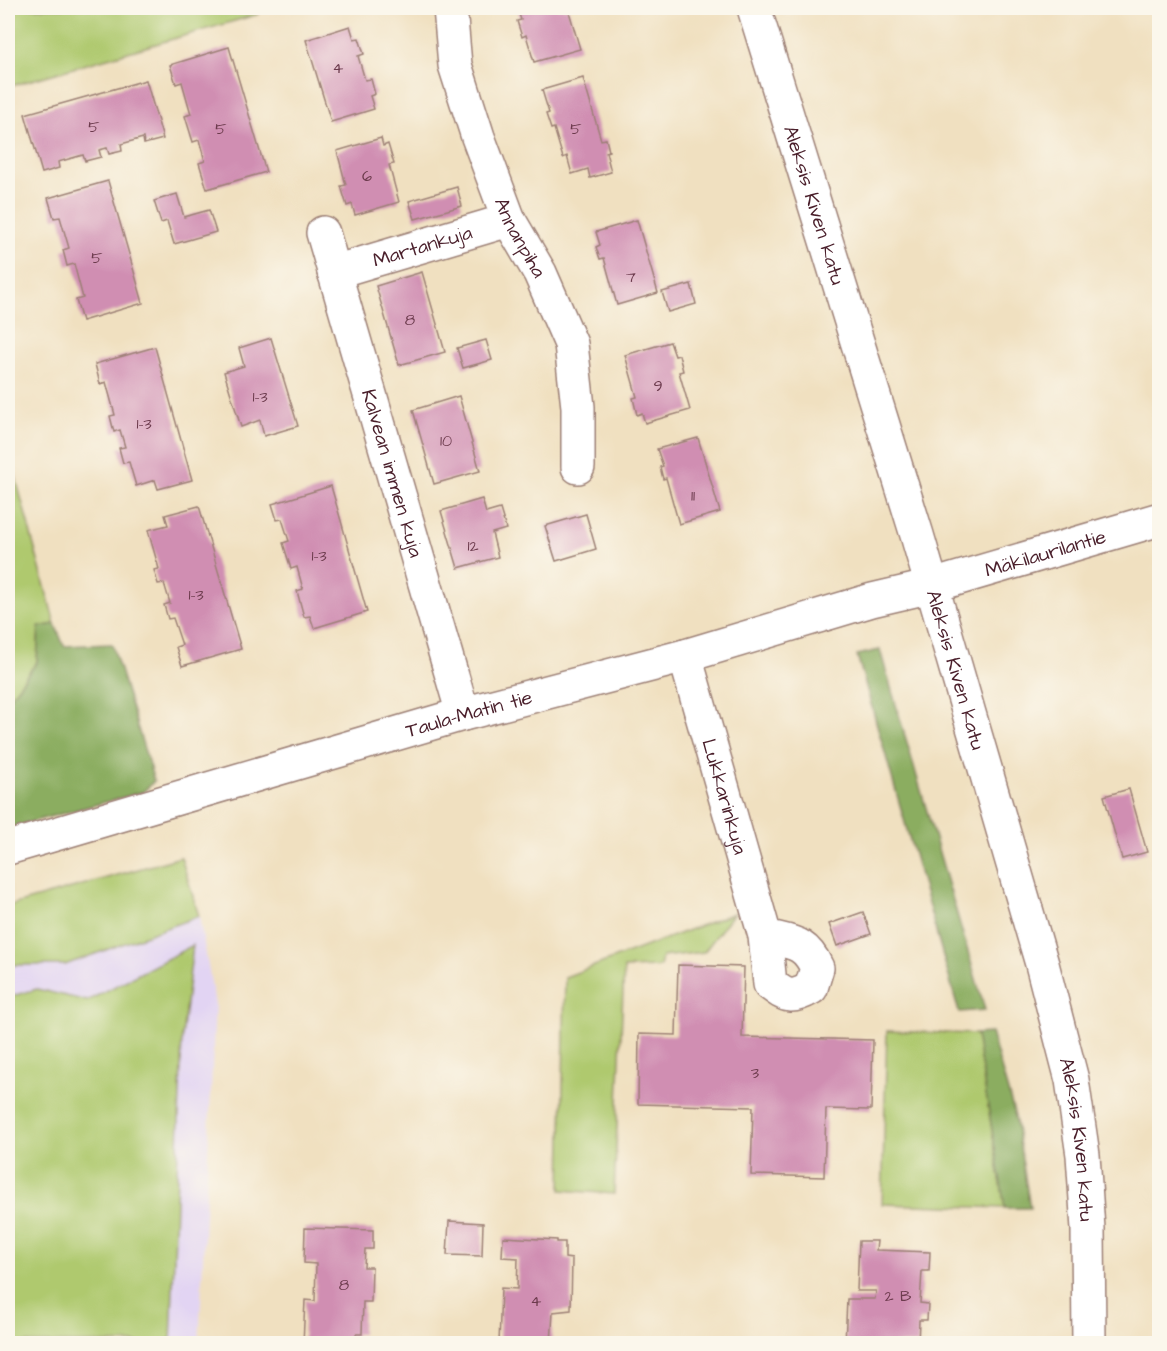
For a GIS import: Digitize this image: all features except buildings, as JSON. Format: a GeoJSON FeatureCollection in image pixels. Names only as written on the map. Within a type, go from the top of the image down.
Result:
{"type":"FeatureCollection","features":[{"type":"Feature","properties":{"kind":"street","name":"Annanpiha"},"geometry":{"type":"LineString","coordinates":[[450,8],[455,64],[478,137],[509,220],[540,273],[571,344],[578,407],[578,467]]}},
{"type":"Feature","properties":{"kind":"street","name":"Aleksis Kiven katu"},"geometry":{"type":"LineString","coordinates":[[754,8],[932,586],[1041,964],[1072,1080],[1083,1155],[1088,1229],[1089,1344]]}},
{"type":"Feature","properties":{"kind":"street","name":"Martankuja"},"geometry":{"type":"LineString","coordinates":[[334,272],[509,220]]}},
{"type":"Feature","properties":{"kind":"street","name":"Kalvean immen kuja"},"geometry":{"type":"LineString","coordinates":[[323,233],[463,714]]}},
{"type":"Feature","properties":{"kind":"street","name":"Mäkilaurilantie"},"geometry":{"type":"LineString","coordinates":[[932,586],[1160,519]]}},
{"type":"Feature","properties":{"kind":"street","name":"Taula-Matin tie"},"geometry":{"type":"LineString","coordinates":[[8,848],[463,714],[685,656],[872,600],[932,586]]}},
{"type":"Feature","properties":{"kind":"street","name":"Lukkarinkuja"},"geometry":{"type":"LineString","coordinates":[[685,656],[765,936]]}},
{"type":"Feature","properties":{"kind":"shaded area"},"geometry":{"type":"Polygon","coordinates":[[[181,857],[199,916],[215,1004],[199,1343],[8,1344],[8,906],[181,857]]]}},
{"type":"Feature","properties":{"kind":"green space"},"geometry":{"type":"Polygon","coordinates":[[[8,8],[258,8],[259,14],[8,87],[8,8]]]}},
{"type":"Feature","properties":{"kind":"green space"},"geometry":{"type":"Polygon","coordinates":[[[8,449],[55,624],[39,627],[37,662],[8,700],[8,449]]]}},
{"type":"Feature","properties":{"kind":"green space"},"geometry":{"type":"Polygon","coordinates":[[[55,624],[64,646],[112,644],[154,781],[143,792],[8,828],[8,700],[37,662],[39,627],[55,624]]]}},
{"type":"Feature","properties":{"kind":"green space"},"geometry":{"type":"Polygon","coordinates":[[[880,650],[985,1010],[959,1012],[857,655],[880,650]]]}},
{"type":"Feature","properties":{"kind":"green space"},"geometry":{"type":"Polygon","coordinates":[[[181,857],[199,916],[65,965],[8,965],[8,906],[181,857]]]}},
{"type":"Feature","properties":{"kind":"green space"},"geometry":{"type":"Polygon","coordinates":[[[734,913],[704,952],[662,957],[660,967],[624,968],[614,1194],[561,1190],[565,977],[734,913]]]}},
{"type":"Feature","properties":{"kind":"green space"},"geometry":{"type":"Polygon","coordinates":[[[193,945],[182,1037],[171,1343],[8,1343],[8,997],[37,989],[87,1001],[193,945]]]}},
{"type":"Feature","properties":{"kind":"green space"},"geometry":{"type":"Polygon","coordinates":[[[887,1031],[976,1034],[1005,1208],[882,1204],[887,1031]]]}},
{"type":"Feature","properties":{"kind":"green space"},"geometry":{"type":"Polygon","coordinates":[[[991,1033],[1015,1116],[1030,1208],[1005,1208],[976,1034],[991,1033]]]}}]}
